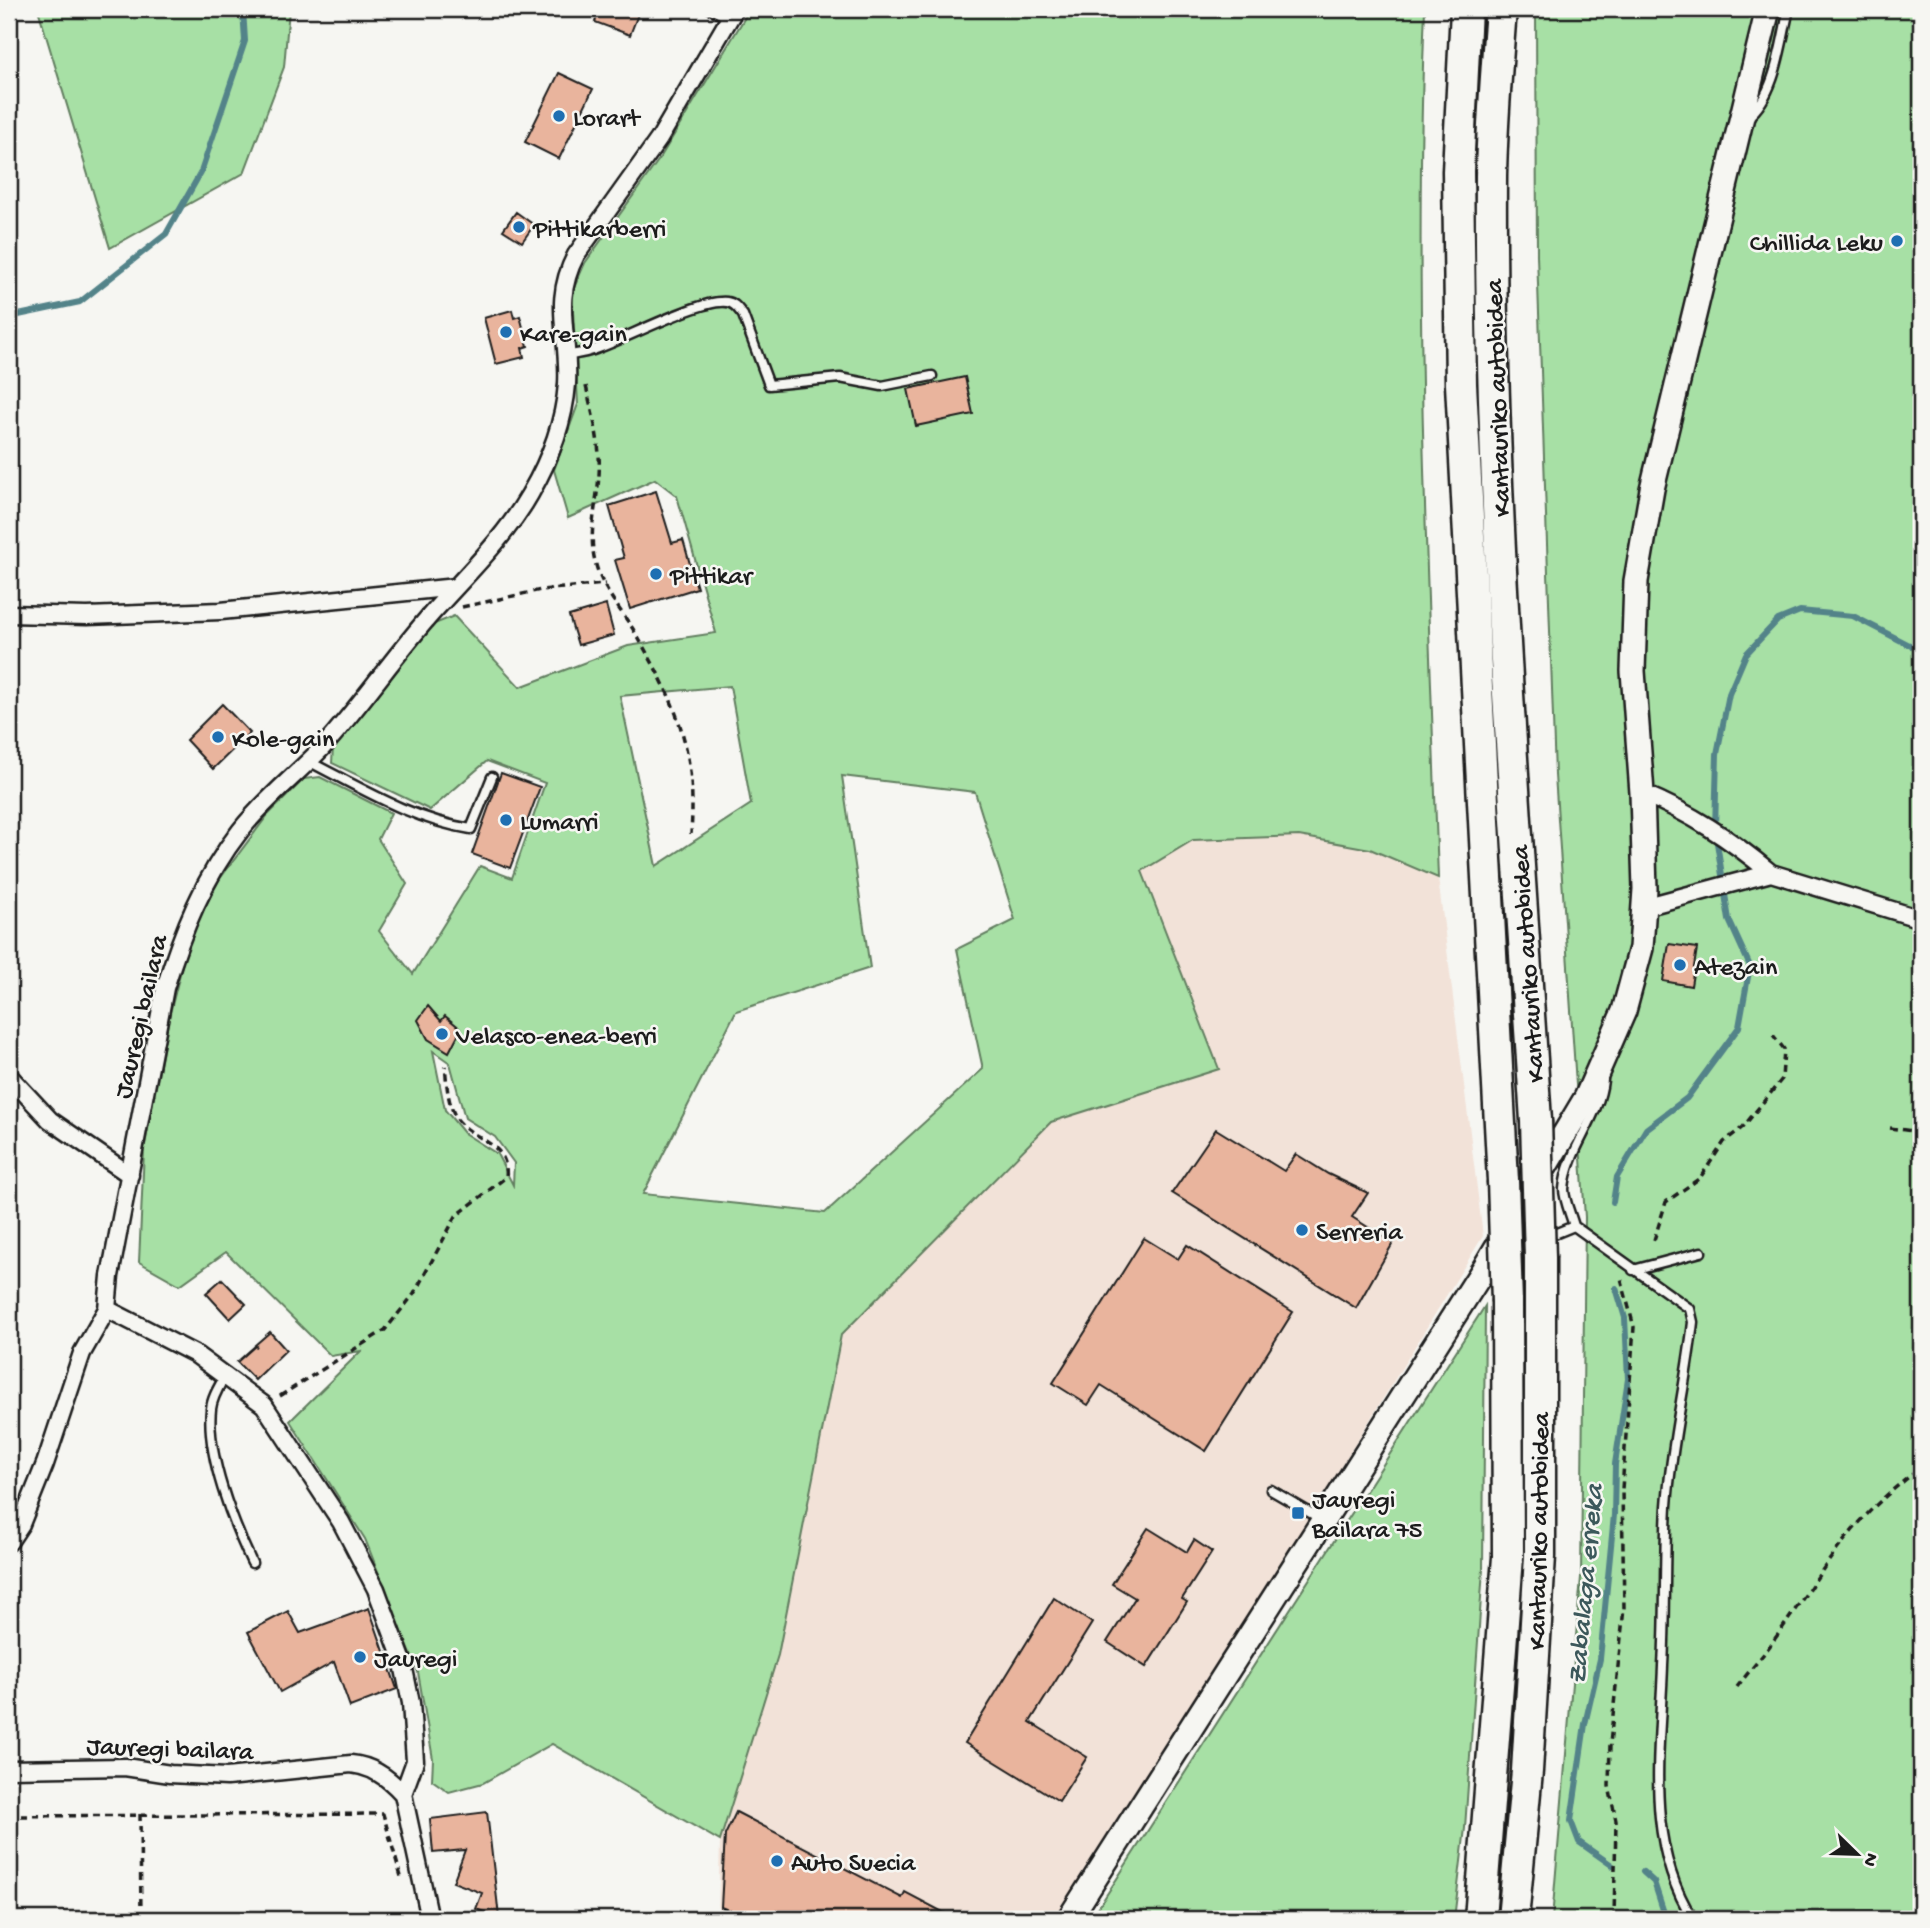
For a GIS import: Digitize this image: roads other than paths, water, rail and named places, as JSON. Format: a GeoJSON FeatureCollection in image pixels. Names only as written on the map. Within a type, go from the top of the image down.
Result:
{"type":"FeatureCollection","features":[{"type":"Feature","properties":{"kind":"highway","name":"Kantauriko autobidea"},"geometry":{"type":"LineString","coordinates":[[1466,9],[1458,171],[1461,384],[1507,1302],[1508,1557],[1480,1919]]}},
{"type":"Feature","properties":{"kind":"highway","name":"Kantauriko autobidea"},"geometry":{"type":"LineString","coordinates":[[1501,9],[1491,173],[1493,382],[1503,621],[1535,1121],[1531,1250],[1540,1556],[1527,1771],[1513,1919]]}},
{"type":"Feature","properties":{"kind":"main road"},"geometry":{"type":"LineString","coordinates":[[1069,1919],[1485,1267],[1586,1098],[1606,1059],[1636,975],[1644,907],[1643,793],[1633,671],[1640,558],[1652,489],[1768,9]]}},
{"type":"Feature","properties":{"kind":"street","name":"Jauregi bailara"},"geometry":{"type":"LineString","coordinates":[[9,1542],[21,1524],[45,1464],[82,1353],[107,1309],[165,988],[178,946],[218,862],[241,829],[307,761],[509,526],[530,494],[553,445],[563,415],[566,356],[561,303],[567,273],[576,255],[659,139],[733,14]]}},
{"type":"Feature","properties":{"kind":"street"},"geometry":{"type":"LineString","coordinates":[[9,614],[87,616],[221,611],[456,587]]}},
{"type":"Feature","properties":{"kind":"street"},"geometry":{"type":"LineString","coordinates":[[1643,793],[1681,809],[1727,836],[1771,873],[1921,919]]}},
{"type":"Feature","properties":{"kind":"street"},"geometry":{"type":"LineString","coordinates":[[1644,907],[1771,873]]}},
{"type":"Feature","properties":{"kind":"street"},"geometry":{"type":"LineString","coordinates":[[9,1076],[50,1120],[130,1175]]}},
{"type":"Feature","properties":{"kind":"street"},"geometry":{"type":"LineString","coordinates":[[107,1309],[195,1354],[226,1374],[264,1405],[341,1522],[376,1589],[402,1659],[411,1703],[415,1761],[403,1794],[430,1919]]}},
{"type":"Feature","properties":{"kind":"street","name":"Jauregi bailara"},"geometry":{"type":"LineString","coordinates":[[9,1769],[125,1767],[170,1774],[227,1777],[351,1764],[367,1765],[392,1782],[403,1794]]}},
{"type":"Feature","properties":{"kind":"lane"},"geometry":{"type":"LineString","coordinates":[[711,9],[733,14]]}},
{"type":"Feature","properties":{"kind":"lane"},"geometry":{"type":"LineString","coordinates":[[1740,123],[1758,109],[1769,86],[1789,9]]}},
{"type":"Feature","properties":{"kind":"lane"},"geometry":{"type":"LineString","coordinates":[[566,356],[592,351],[669,319],[728,302],[736,306],[743,315],[769,385],[840,378],[882,386],[932,376]]}},
{"type":"Feature","properties":{"kind":"lane"},"geometry":{"type":"LineString","coordinates":[[307,761],[401,809],[439,824],[471,829],[492,777]]}},
{"type":"Feature","properties":{"kind":"lane"},"geometry":{"type":"LineString","coordinates":[[1606,1059],[1601,1101],[1573,1158],[1564,1190],[1573,1226],[1690,1309],[1693,1322],[1673,1444],[1667,1508],[1667,1588],[1657,1794],[1662,1835],[1671,1870],[1681,1901],[1693,1919]]}},
{"type":"Feature","properties":{"kind":"lane"},"geometry":{"type":"LineString","coordinates":[[1485,1267],[1531,1250],[1573,1226]]}},
{"type":"Feature","properties":{"kind":"lane"},"geometry":{"type":"LineString","coordinates":[[1633,1270],[1701,1252]]}},
{"type":"Feature","properties":{"kind":"lane"},"geometry":{"type":"LineString","coordinates":[[226,1374],[211,1410],[213,1441],[233,1520],[252,1563]]}},
{"type":"Feature","properties":{"kind":"lane"},"geometry":{"type":"LineString","coordinates":[[1271,1490],[1323,1520]]}},
{"type":"Feature","properties":{"kind":"waterway"},"geometry":{"type":"LineString","coordinates":[[9,317],[80,302],[166,234],[201,172],[245,41],[243,9]]}},
{"type":"Feature","properties":{"kind":"waterway","name":"Zabalaga erreka"},"geometry":{"type":"LineString","coordinates":[[1613,1202],[1617,1177],[1646,1129],[1687,1098],[1739,1027],[1750,966],[1729,920],[1715,830],[1717,754],[1729,694],[1746,654],[1778,620],[1800,611],[1853,616],[1921,651]]}},
{"type":"Feature","properties":{"kind":"waterway","name":"Zabalaga erreka"},"geometry":{"type":"LineString","coordinates":[[1613,1866],[1579,1842],[1571,1821],[1585,1724],[1600,1659],[1614,1515],[1615,1464],[1628,1379],[1625,1318],[1616,1288]]}},
{"type":"Feature","properties":{"kind":"waterway","name":"Zabalaga erreka"},"geometry":{"type":"LineString","coordinates":[[1643,1872],[1654,1882],[1666,1919]]}},
{"type":"Feature","properties":{"kind":"place","name":"Lorart"},"geometry":{"type":"Point","coordinates":[559,116]}},
{"type":"Feature","properties":{"kind":"place","name":"Pittikarberri"},"geometry":{"type":"Point","coordinates":[519,227]}},
{"type":"Feature","properties":{"kind":"place","name":"Chillida Leku"},"geometry":{"type":"Point","coordinates":[1897,241]}},
{"type":"Feature","properties":{"kind":"place","name":"Kare-gain"},"geometry":{"type":"Point","coordinates":[506,332]}},
{"type":"Feature","properties":{"kind":"place","name":"Pittikar"},"geometry":{"type":"Point","coordinates":[656,574]}},
{"type":"Feature","properties":{"kind":"place","name":"Kole-gain"},"geometry":{"type":"Point","coordinates":[218,737]}},
{"type":"Feature","properties":{"kind":"place","name":"Lumarri"},"geometry":{"type":"Point","coordinates":[506,820]}},
{"type":"Feature","properties":{"kind":"place","name":"Atezain"},"geometry":{"type":"Point","coordinates":[1680,965]}},
{"type":"Feature","properties":{"kind":"place","name":"Velasco-enea-berri"},"geometry":{"type":"Point","coordinates":[442,1034]}},
{"type":"Feature","properties":{"kind":"place","name":"Serreria"},"geometry":{"type":"Point","coordinates":[1302,1230]}},
{"type":"Feature","properties":{"kind":"place","name":"Jauregi Bailara 75"},"geometry":{"type":"Point","coordinates":[1298,1513]}},
{"type":"Feature","properties":{"kind":"place","name":"Jauregi"},"geometry":{"type":"Point","coordinates":[360,1657]}},
{"type":"Feature","properties":{"kind":"place","name":"Auto Suecia"},"geometry":{"type":"Point","coordinates":[777,1861]}}]}
